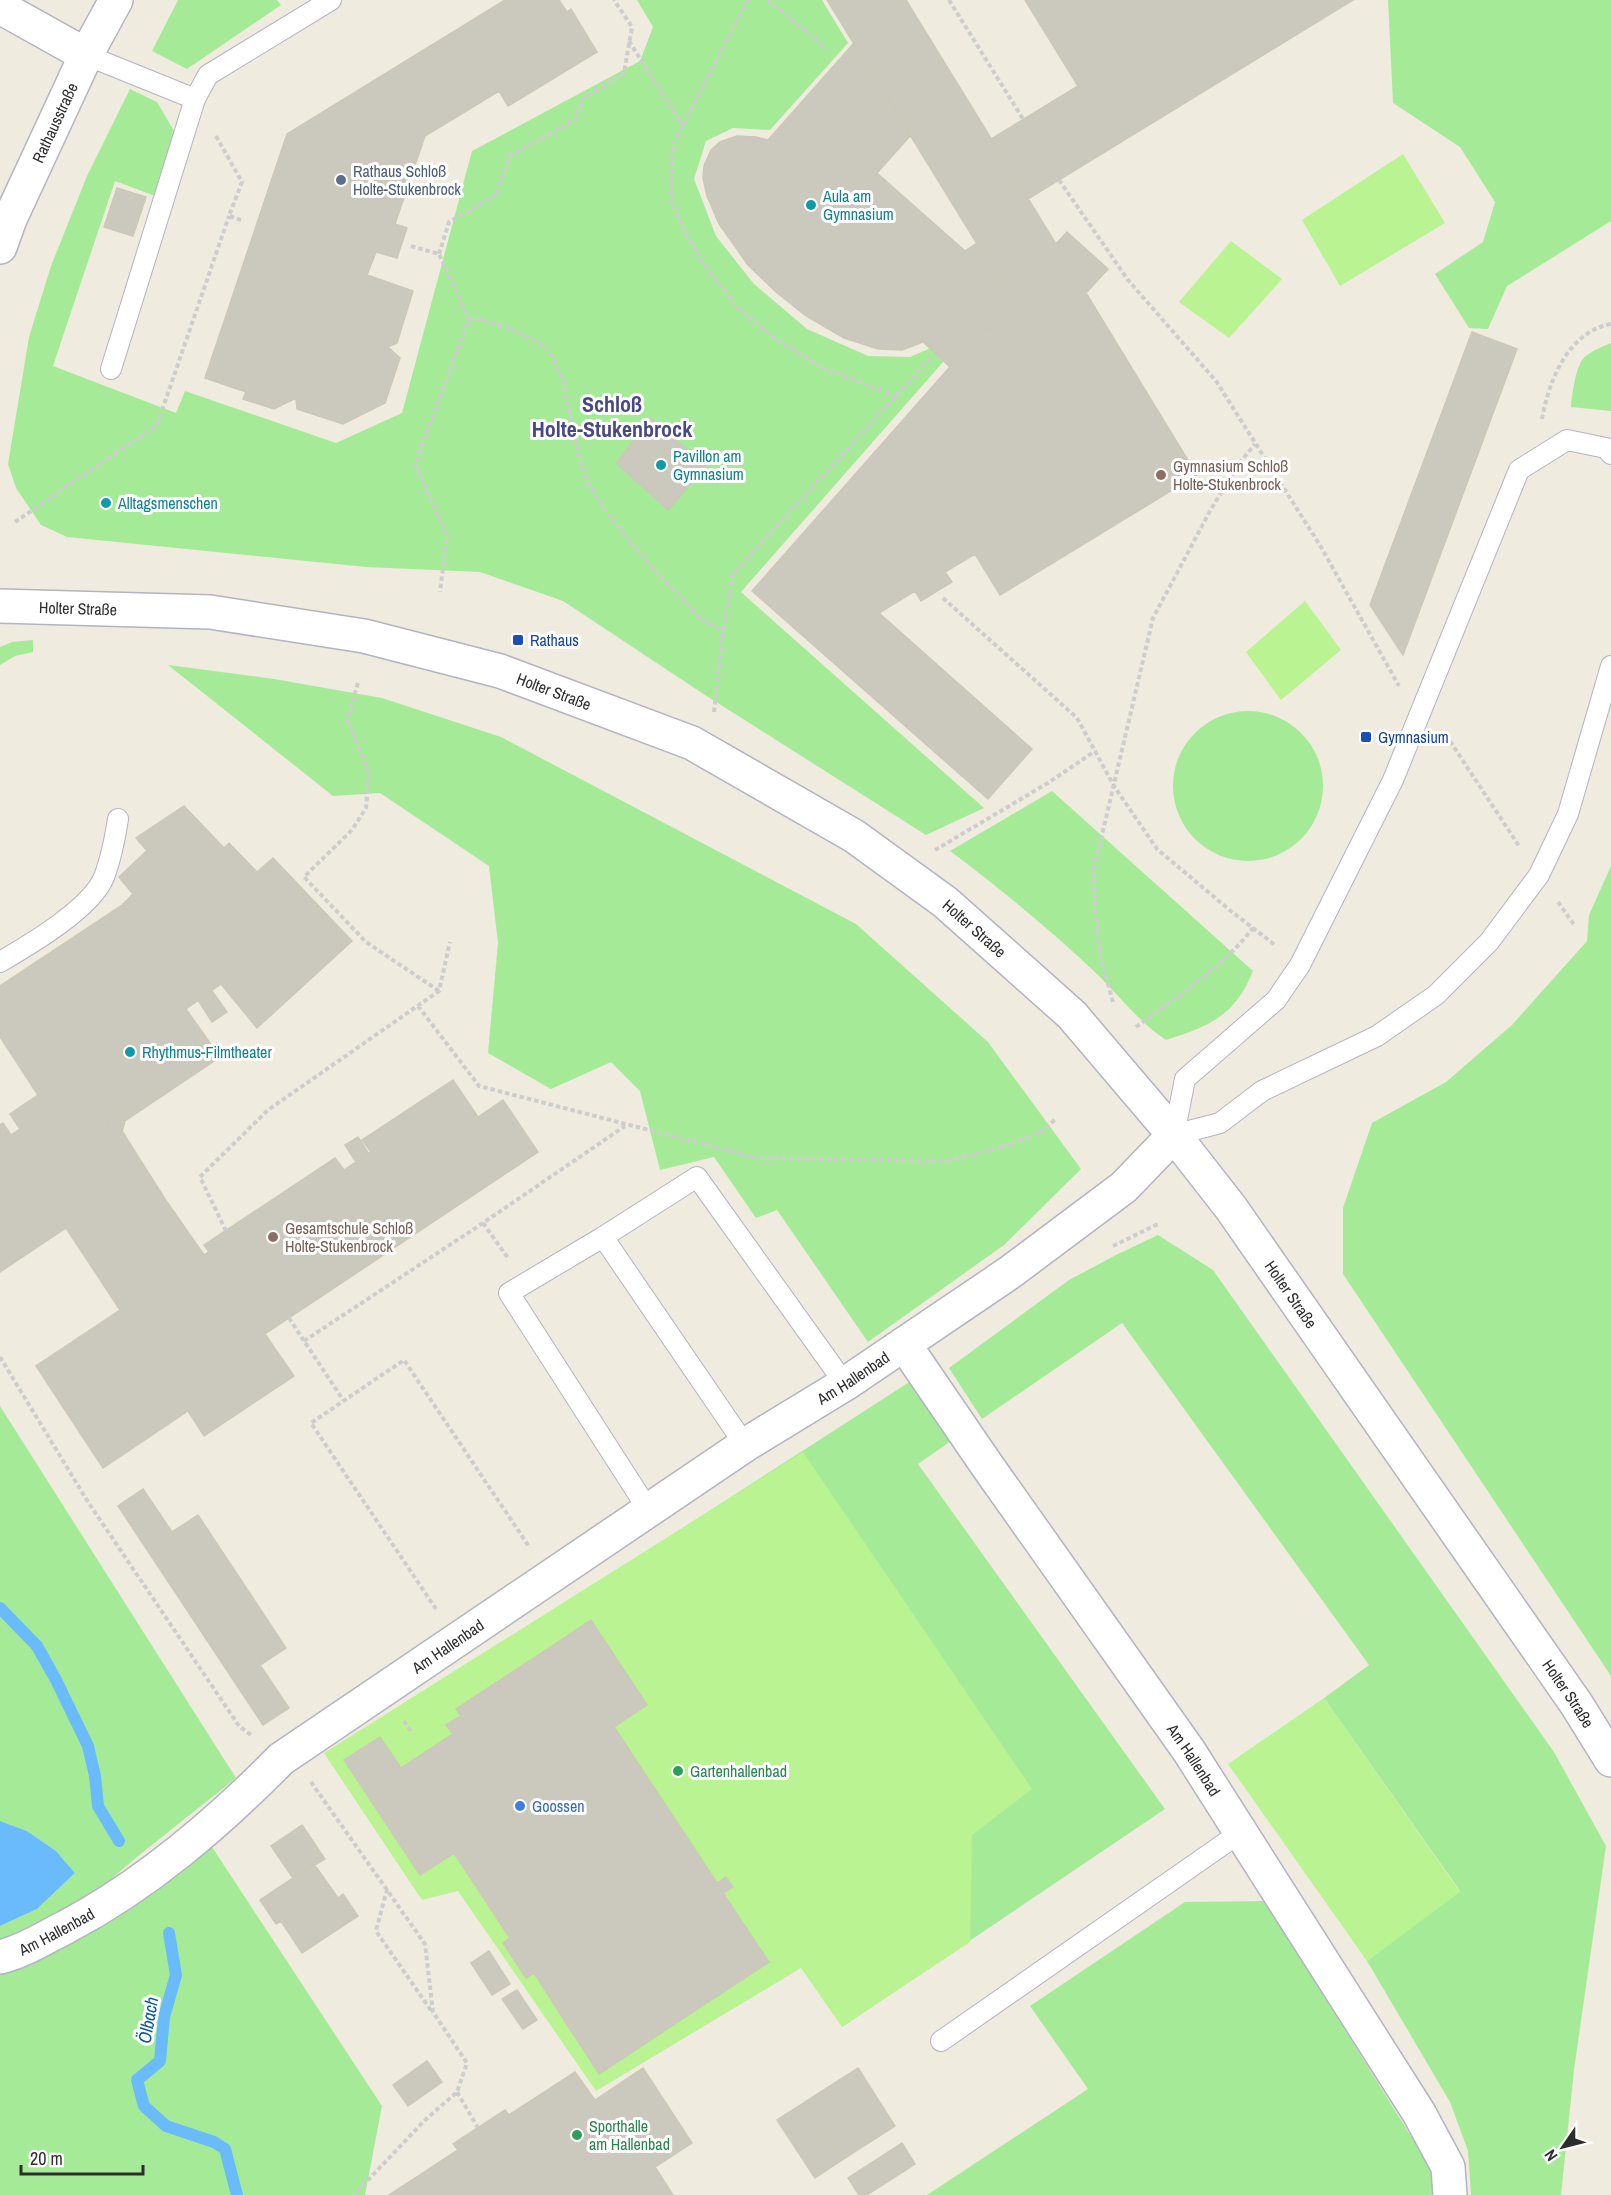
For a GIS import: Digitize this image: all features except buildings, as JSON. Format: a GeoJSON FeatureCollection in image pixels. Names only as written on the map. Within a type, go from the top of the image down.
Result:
{"type":"FeatureCollection","features":[{"type":"Feature","properties":{"kind":"street","name":"Rathausstraße"},"geometry":{"type":"LineString","coordinates":[[0,247],[10,219],[86,55],[116,0]]}},
{"type":"Feature","properties":{"kind":"street"},"geometry":{"type":"LineString","coordinates":[[0,7],[86,55]]}},
{"type":"Feature","properties":{"kind":"street","name":"Holter Straße"},"geometry":{"type":"LineString","coordinates":[[0,606],[210,612],[364,636],[500,671],[692,743],[854,836],[945,902],[1071,1015],[1174,1135],[1245,1227],[1577,1705],[1611,1760]]}},
{"type":"Feature","properties":{"kind":"street","name":"Am Hallenbad"},"geometry":{"type":"LineString","coordinates":[[0,1957],[18,1952],[105,1906],[170,1860],[224,1814],[281,1759],[745,1445],[845,1384],[1009,1273],[1124,1187],[1174,1135]]}},
{"type":"Feature","properties":{"kind":"street","name":"Am Hallenbad"},"geometry":{"type":"LineString","coordinates":[[904,1344],[1189,1751],[1241,1832],[1419,2113],[1448,2167],[1450,2195]]}},
{"type":"Feature","properties":{"kind":"lane"},"geometry":{"type":"LineString","coordinates":[[111,369],[195,99],[208,75],[331,0]]}},
{"type":"Feature","properties":{"kind":"lane"},"geometry":{"type":"LineString","coordinates":[[86,55],[195,99]]}},
{"type":"Feature","properties":{"kind":"lane"},"geometry":{"type":"LineString","coordinates":[[1611,454],[1606,448],[1567,440],[1518,470],[1393,780],[1300,965],[1276,1000],[1185,1079],[1174,1135],[1220,1123],[1262,1091],[1377,1036],[1436,995],[1489,942],[1539,875],[1568,814],[1611,666]]}},
{"type":"Feature","properties":{"kind":"lane"},"geometry":{"type":"LineString","coordinates":[[0,962],[53,929],[82,905],[103,880],[113,847],[118,819]]}},
{"type":"Feature","properties":{"kind":"lane"},"geometry":{"type":"LineString","coordinates":[[649,1511],[510,1293],[697,1178],[845,1384]]}},
{"type":"Feature","properties":{"kind":"lane"},"geometry":{"type":"LineString","coordinates":[[603,1237],[745,1445]]}},
{"type":"Feature","properties":{"kind":"lane"},"geometry":{"type":"LineString","coordinates":[[941,2041],[1241,1832]]}},
{"type":"Feature","properties":{"kind":"path"},"geometry":{"type":"LineString","coordinates":[[440,592],[447,535],[415,464],[469,319],[439,254],[449,222],[496,195],[510,156],[575,120],[583,99],[624,73],[632,27],[615,0]]}},
{"type":"Feature","properties":{"kind":"path"},"geometry":{"type":"LineString","coordinates":[[748,0],[673,144],[671,199],[686,235],[711,275],[739,309],[772,336],[820,367],[896,396]]}},
{"type":"Feature","properties":{"kind":"path"},"geometry":{"type":"LineString","coordinates":[[768,0],[827,49]]}},
{"type":"Feature","properties":{"kind":"path"},"geometry":{"type":"LineString","coordinates":[[949,0],[1023,119]]}},
{"type":"Feature","properties":{"kind":"path"},"geometry":{"type":"LineString","coordinates":[[629,41],[682,126]]}},
{"type":"Feature","properties":{"kind":"path"},"geometry":{"type":"LineString","coordinates":[[15,522],[157,425],[242,182],[195,99]]}},
{"type":"Feature","properties":{"kind":"path"},"geometry":{"type":"LineString","coordinates":[[1059,180],[1128,280],[1216,381],[1321,547],[1409,704],[1432,714],[1522,850]]}},
{"type":"Feature","properties":{"kind":"path"},"geometry":{"type":"LineString","coordinates":[[230,216],[244,221]]}},
{"type":"Feature","properties":{"kind":"path"},"geometry":{"type":"LineString","coordinates":[[411,246],[439,254]]}},
{"type":"Feature","properties":{"kind":"path"},"geometry":{"type":"LineString","coordinates":[[469,319],[483,320],[509,328],[541,344],[553,356],[562,378],[578,455],[587,482],[605,510],[646,561],[699,617],[723,632]]}},
{"type":"Feature","properties":{"kind":"path"},"geometry":{"type":"LineString","coordinates":[[1536,459],[1544,407],[1559,366],[1573,344],[1598,327],[1611,324]]}},
{"type":"Feature","properties":{"kind":"path"},"geometry":{"type":"LineString","coordinates":[[713,719],[723,632],[733,574],[931,358]]}},
{"type":"Feature","properties":{"kind":"path"},"geometry":{"type":"LineString","coordinates":[[1113,1003],[1100,955],[1094,869],[1153,618],[1239,462],[1256,444]]}},
{"type":"Feature","properties":{"kind":"path"},"geometry":{"type":"LineString","coordinates":[[943,598],[1077,718],[1113,786],[1157,849],[1300,965]]}},
{"type":"Feature","properties":{"kind":"path"},"geometry":{"type":"LineString","coordinates":[[358,683],[347,720],[369,772],[366,808],[352,831],[304,877],[366,942],[439,991]]}},
{"type":"Feature","properties":{"kind":"path"},"geometry":{"type":"LineString","coordinates":[[934,850],[1048,783],[1095,751]]}},
{"type":"Feature","properties":{"kind":"path"},"geometry":{"type":"LineString","coordinates":[[1554,897],[1575,926]]}},
{"type":"Feature","properties":{"kind":"path"},"geometry":{"type":"LineString","coordinates":[[1136,1027],[1214,969],[1236,950],[1253,928]]}},
{"type":"Feature","properties":{"kind":"path"},"geometry":{"type":"LineString","coordinates":[[226,1231],[200,1177],[268,1110],[439,991],[450,942]]}},
{"type":"Feature","properties":{"kind":"path"},"geometry":{"type":"LineString","coordinates":[[418,1006],[479,1086],[757,1158],[947,1161],[1002,1147],[1041,1132],[1057,1118]]}},
{"type":"Feature","properties":{"kind":"path"},"geometry":{"type":"LineString","coordinates":[[304,1341],[626,1125]]}},
{"type":"Feature","properties":{"kind":"path"},"geometry":{"type":"LineString","coordinates":[[483,1223],[526,1283]]}},
{"type":"Feature","properties":{"kind":"path"},"geometry":{"type":"LineString","coordinates":[[289,1318],[343,1400]]}},
{"type":"Feature","properties":{"kind":"path"},"geometry":{"type":"LineString","coordinates":[[0,1357],[88,1502],[239,1726],[281,1759],[306,1775],[425,1944],[433,2012]]}},
{"type":"Feature","properties":{"kind":"path"},"geometry":{"type":"LineString","coordinates":[[457,1640],[311,1423],[343,1400],[404,1360],[550,1578]]}},
{"type":"Feature","properties":{"kind":"path"},"geometry":{"type":"LineString","coordinates":[[354,2195],[424,2121],[457,2092],[467,2063],[376,1931],[387,1889]]}},
{"type":"Feature","properties":{"kind":"path"},"geometry":{"type":"LineString","coordinates":[[457,2092],[478,2128]]}},
{"type":"Feature","properties":{"kind":"green space"},"geometry":{"type":"Polygon","coordinates":[[[178,0],[277,0],[281,5],[187,69],[152,51],[178,0]]]}},
{"type":"Feature","properties":{"kind":"green space"},"geometry":{"type":"Polygon","coordinates":[[[637,0],[822,0],[848,43],[770,130],[733,128],[706,141],[694,179],[716,236],[754,284],[807,329],[868,356],[910,357],[933,347],[958,345],[741,592],[984,808],[926,835],[702,693],[563,601],[480,572],[366,567],[67,537],[41,525],[16,488],[8,464],[29,337],[51,266],[87,176],[130,89],[157,102],[177,136],[155,196],[115,181],[53,366],[176,413],[185,391],[336,443],[402,413],[472,151],[640,61],[653,27],[637,0]]]}},
{"type":"Feature","properties":{"kind":"green space"},"geometry":{"type":"Polygon","coordinates":[[[1388,0],[1611,0],[1611,221],[1507,286],[1488,329],[1469,328],[1435,274],[1483,242],[1495,202],[1460,147],[1393,103],[1388,0]]]}},
{"type":"Feature","properties":{"kind":"green space"},"geometry":{"type":"Polygon","coordinates":[[[1403,154],[1445,223],[1340,286],[1302,220],[1403,154]]]}},
{"type":"Feature","properties":{"kind":"green space"},"geometry":{"type":"Polygon","coordinates":[[[1231,241],[1282,279],[1229,338],[1179,302],[1231,241]]]}},
{"type":"Feature","properties":{"kind":"green space"},"geometry":{"type":"Polygon","coordinates":[[[1611,343],[1611,411],[1571,407],[1576,377],[1582,360],[1591,352],[1611,343]]]}},
{"type":"Feature","properties":{"kind":"green space"},"geometry":{"type":"Polygon","coordinates":[[[1305,601],[1341,650],[1281,700],[1246,652],[1305,601]]]}},
{"type":"Feature","properties":{"kind":"green space"},"geometry":{"type":"Polygon","coordinates":[[[33,640],[33,652],[15,656],[0,665],[0,647],[12,642],[33,640]]]}},
{"type":"Feature","properties":{"kind":"green space"},"geometry":{"type":"Polygon","coordinates":[[[168,665],[274,679],[382,698],[501,737],[856,924],[988,1042],[1081,1169],[1004,1245],[868,1342],[777,1210],[756,1218],[714,1157],[660,1170],[640,1091],[611,1062],[551,1089],[488,1053],[498,943],[489,866],[380,793],[333,796],[168,665]]]}},
{"type":"Feature","properties":{"kind":"green space"},"geometry":{"type":"Polygon","coordinates":[[[1248,711],[1277,717],[1301,733],[1317,757],[1323,786],[1317,815],[1301,839],[1277,855],[1248,861],[1219,855],[1195,839],[1179,815],[1173,786],[1179,757],[1195,733],[1219,717],[1248,711]]]}},
{"type":"Feature","properties":{"kind":"green space"},"geometry":{"type":"Polygon","coordinates":[[[1052,791],[1253,971],[1238,999],[1219,1017],[1196,1030],[1166,1040],[1139,1018],[1099,976],[1045,927],[950,851],[1052,791]]]}},
{"type":"Feature","properties":{"kind":"green space"},"geometry":{"type":"Polygon","coordinates":[[[1611,866],[1611,1676],[1343,1274],[1343,1208],[1372,1123],[1446,1082],[1512,1025],[1587,941],[1589,915],[1611,866]]]}},
{"type":"Feature","properties":{"kind":"green space"},"geometry":{"type":"Polygon","coordinates":[[[1158,1235],[1213,1270],[1554,1752],[1606,1846],[1574,2070],[1561,2195],[1471,2195],[1468,2151],[1450,2102],[1367,1961],[1460,1891],[1324,1698],[1369,1665],[1122,1323],[982,1419],[949,1368],[1069,1280],[1158,1235]]]}},
{"type":"Feature","properties":{"kind":"green space"},"geometry":{"type":"Polygon","coordinates":[[[914,1379],[951,1441],[918,1464],[1165,1809],[842,2027],[613,1573],[914,1379]]]}},
{"type":"Feature","properties":{"kind":"green space"},"geometry":{"type":"Polygon","coordinates":[[[0,1406],[236,1778],[82,1904],[0,1943],[0,1926],[37,1909],[75,1873],[56,1851],[27,1831],[0,1821],[0,1406]]]}},
{"type":"Feature","properties":{"kind":"green space","name":"Gartenhallenbad"},"geometry":{"type":"Polygon","coordinates":[[[803,1452],[1032,1789],[972,1835],[970,1942],[842,2027],[801,1968],[596,2091],[458,1891],[422,1900],[324,1753],[803,1452]]]}},
{"type":"Feature","properties":{"kind":"green space"},"geometry":{"type":"Polygon","coordinates":[[[1324,1698],[1460,1892],[1367,1961],[1228,1764],[1324,1698]]]}},
{"type":"Feature","properties":{"kind":"green space"},"geometry":{"type":"Polygon","coordinates":[[[212,1847],[382,2106],[365,2195],[0,2195],[0,1971],[106,1923],[212,1847]]]}},
{"type":"Feature","properties":{"kind":"green space"},"geometry":{"type":"Polygon","coordinates":[[[1265,1901],[1435,2175],[1436,2195],[927,2195],[1088,2089],[1030,2006],[1185,1902],[1265,1901]]]}},
{"type":"Feature","properties":{"kind":"water"},"geometry":{"type":"Polygon","coordinates":[[[0,1821],[27,1831],[56,1851],[75,1873],[37,1909],[0,1926],[0,1821]]]}},
{"type":"Feature","properties":{"kind":"waterway","name":"Ölbach"},"geometry":{"type":"LineString","coordinates":[[0,1608],[37,1646],[56,1680],[88,1746],[95,1776],[98,1806],[119,1841]]}},
{"type":"Feature","properties":{"kind":"waterway","name":"Ölbach"},"geometry":{"type":"LineString","coordinates":[[169,1933],[176,1975],[164,2017],[160,2061],[137,2080],[144,2106],[166,2126],[214,2142],[225,2149],[237,2195]]}},
{"type":"Feature","properties":{"kind":"place","name":"Rathaus Schloß Holte-Stukenbrock"},"geometry":{"type":"Point","coordinates":[341,180]}},
{"type":"Feature","properties":{"kind":"place","name":"Aula am Gymnasium"},"geometry":{"type":"Point","coordinates":[811,205]}},
{"type":"Feature","properties":{"kind":"place","name":"Pavillon am Gymnasium"},"geometry":{"type":"Point","coordinates":[661,465]}},
{"type":"Feature","properties":{"kind":"place","name":"Gymnasium Schloß Holte-Stukenbrock"},"geometry":{"type":"Point","coordinates":[1161,475]}},
{"type":"Feature","properties":{"kind":"place","name":"Alltagsmenschen"},"geometry":{"type":"Point","coordinates":[106,503]}},
{"type":"Feature","properties":{"kind":"place","name":"Rathaus"},"geometry":{"type":"Point","coordinates":[518,640]}},
{"type":"Feature","properties":{"kind":"place","name":"Gymnasium"},"geometry":{"type":"Point","coordinates":[1366,737]}},
{"type":"Feature","properties":{"kind":"place","name":"Rhythmus-Filmtheater"},"geometry":{"type":"Point","coordinates":[130,1052]}},
{"type":"Feature","properties":{"kind":"place","name":"Gesamtschule Schloß Holte-Stukenbrock"},"geometry":{"type":"Point","coordinates":[273,1237]}},
{"type":"Feature","properties":{"kind":"place","name":"Gartenhallenbad"},"geometry":{"type":"Point","coordinates":[678,1771]}},
{"type":"Feature","properties":{"kind":"place","name":"Goossen"},"geometry":{"type":"Point","coordinates":[520,1806]}},
{"type":"Feature","properties":{"kind":"place","name":"Sporthalle am Hallenbad"},"geometry":{"type":"Point","coordinates":[577,2135]}},
{"type":"Feature","properties":{"kind":"district","name":"Schloß Holte-Stukenbrock"},"geometry":{"type":"Point","coordinates":[612,416]}}]}
